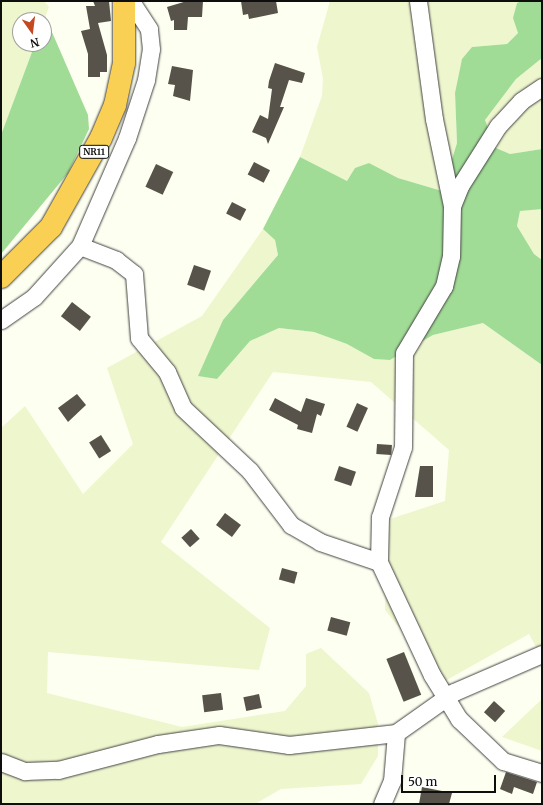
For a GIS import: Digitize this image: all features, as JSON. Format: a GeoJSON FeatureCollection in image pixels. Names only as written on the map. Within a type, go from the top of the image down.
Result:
{"type":"FeatureCollection","features":[{"type":"Feature","properties":{"kind":"highway","name":"NR11"},"geometry":{"type":"LineString","coordinates":[[1,277],[51,227],[101,138],[115,105],[124,63],[124,1]]}},
{"type":"Feature","properties":{"kind":"street"},"geometry":{"type":"LineString","coordinates":[[1,320],[34,297],[80,246],[127,138],[146,80],[151,49],[149,30],[131,1]]}},
{"type":"Feature","properties":{"kind":"street"},"geometry":{"type":"LineString","coordinates":[[418,1],[434,119],[452,206],[449,275],[404,353],[403,447],[380,517],[379,562],[445,697],[472,733],[503,761],[542,773]]}},
{"type":"Feature","properties":{"kind":"street"},"geometry":{"type":"LineString","coordinates":[[452,206],[460,186],[498,126],[521,101],[542,86]]}},
{"type":"Feature","properties":{"kind":"street"},"geometry":{"type":"LineString","coordinates":[[80,246],[116,260],[134,274],[136,333],[167,372],[183,408],[250,471],[292,525],[326,545],[379,562]]}},
{"type":"Feature","properties":{"kind":"street"},"geometry":{"type":"LineString","coordinates":[[1,762],[26,771],[58,770],[158,744],[219,735],[289,745],[396,733],[445,697],[542,654]]}},
{"type":"Feature","properties":{"kind":"street"},"geometry":{"type":"LineString","coordinates":[[382,804],[392,781],[396,733]]}},
{"type":"Feature","properties":{"kind":"green space"},"geometry":{"type":"Polygon","coordinates":[[[1,1],[44,1],[49,7],[47,12],[12,12],[12,52],[32,52],[1,135],[1,1]]]}},
{"type":"Feature","properties":{"kind":"green space"},"geometry":{"type":"Polygon","coordinates":[[[330,1],[521,1],[517,3],[514,18],[518,33],[507,44],[472,47],[455,93],[457,143],[442,191],[398,178],[369,163],[347,181],[300,157],[322,96],[323,79],[317,47],[330,1]]]}},
{"type":"Feature","properties":{"kind":"green space"},"geometry":{"type":"Polygon","coordinates":[[[521,1],[542,1],[542,58],[516,79],[485,120],[496,148],[510,154],[542,149],[542,209],[520,211],[517,226],[534,254],[542,260],[542,365],[483,323],[433,335],[390,360],[374,359],[347,344],[314,332],[279,328],[250,341],[217,379],[198,376],[223,320],[278,255],[275,240],[263,229],[300,157],[347,181],[355,168],[369,163],[398,178],[442,191],[457,143],[455,93],[462,59],[472,47],[507,44],[518,33],[513,18],[517,3],[521,1]]]}},
{"type":"Feature","properties":{"kind":"green space"},"geometry":{"type":"Polygon","coordinates":[[[52,32],[88,115],[89,129],[68,173],[1,254],[1,135],[32,52],[52,52],[52,32]]]}},
{"type":"Feature","properties":{"kind":"green space"},"geometry":{"type":"Polygon","coordinates":[[[542,58],[542,149],[510,154],[496,148],[485,120],[516,79],[542,58]]]}},
{"type":"Feature","properties":{"kind":"green space"},"geometry":{"type":"Polygon","coordinates":[[[536,207],[542,209],[542,260],[534,254],[517,226],[520,211],[536,207]]]}},
{"type":"Feature","properties":{"kind":"green space"},"geometry":{"type":"Polygon","coordinates":[[[263,229],[275,240],[278,255],[223,320],[199,376],[217,379],[250,341],[279,328],[314,332],[347,344],[374,359],[390,360],[433,335],[483,323],[542,365],[542,658],[529,634],[443,682],[385,610],[387,520],[445,501],[449,450],[371,382],[273,372],[161,542],[270,628],[259,670],[48,652],[47,693],[182,727],[285,711],[306,686],[306,654],[321,648],[369,693],[378,724],[378,756],[361,784],[281,789],[255,804],[1,804],[1,428],[25,406],[83,494],[133,444],[107,368],[202,316],[263,229]]]}},
{"type":"Feature","properties":{"kind":"green space"},"geometry":{"type":"Polygon","coordinates":[[[542,699],[542,751],[502,737],[542,699]]]}},
{"type":"Feature","properties":{"kind":"building"},"geometry":{"type":"Polygon","coordinates":[[[93,1],[109,1],[111,21],[98,23],[107,55],[107,72],[100,72],[100,77],[88,77],[88,54],[81,31],[90,29],[86,6],[95,6],[93,1]]]}},
{"type":"Feature","properties":{"kind":"building"},"geometry":{"type":"Polygon","coordinates":[[[187,1],[203,1],[202,17],[188,17],[187,30],[174,30],[174,20],[171,21],[167,7],[187,1]]]}},
{"type":"Feature","properties":{"kind":"building"},"geometry":{"type":"Polygon","coordinates":[[[241,1],[276,1],[278,13],[249,19],[248,14],[243,15],[241,1]]]}},
{"type":"Feature","properties":{"kind":"building"},"geometry":{"type":"Polygon","coordinates":[[[275,63],[305,73],[302,83],[289,80],[280,107],[284,107],[268,144],[266,138],[252,132],[260,115],[268,119],[272,89],[268,88],[275,63]]]}},
{"type":"Feature","properties":{"kind":"building"},"geometry":{"type":"Polygon","coordinates":[[[172,66],[193,70],[190,101],[173,96],[175,85],[168,84],[172,66]]]}},
{"type":"Feature","properties":{"kind":"building"},"geometry":{"type":"Polygon","coordinates":[[[254,162],[270,170],[264,183],[248,174],[254,162]]]}},
{"type":"Feature","properties":{"kind":"building"},"geometry":{"type":"Polygon","coordinates":[[[156,164],[173,172],[163,195],[145,187],[156,164]]]}},
{"type":"Feature","properties":{"kind":"building"},"geometry":{"type":"Polygon","coordinates":[[[232,202],[246,209],[240,221],[226,214],[232,202]]]}},
{"type":"Feature","properties":{"kind":"building"},"geometry":{"type":"Polygon","coordinates":[[[194,265],[211,271],[204,291],[187,285],[194,265]]]}},
{"type":"Feature","properties":{"kind":"building"},"geometry":{"type":"Polygon","coordinates":[[[72,302],[91,317],[80,331],[61,316],[72,302]]]}},
{"type":"Feature","properties":{"kind":"building"},"geometry":{"type":"Polygon","coordinates":[[[77,394],[86,405],[68,422],[58,408],[77,394]]]}},
{"type":"Feature","properties":{"kind":"building"},"geometry":{"type":"Polygon","coordinates":[[[275,398],[301,412],[306,398],[325,404],[321,416],[317,414],[312,433],[297,429],[298,425],[269,410],[275,398]]]}},
{"type":"Feature","properties":{"kind":"building"},"geometry":{"type":"Polygon","coordinates":[[[357,403],[368,408],[357,432],[346,427],[357,403]]]}},
{"type":"Feature","properties":{"kind":"building"},"geometry":{"type":"Polygon","coordinates":[[[101,435],[111,451],[99,459],[89,442],[101,435]]]}},
{"type":"Feature","properties":{"kind":"building"},"geometry":{"type":"Polygon","coordinates":[[[377,444],[392,445],[391,455],[376,454],[377,444]]]}},
{"type":"Feature","properties":{"kind":"building"},"geometry":{"type":"Polygon","coordinates":[[[339,466],[356,472],[351,486],[334,480],[339,466]]]}},
{"type":"Feature","properties":{"kind":"building"},"geometry":{"type":"Polygon","coordinates":[[[420,466],[433,466],[433,497],[415,497],[420,466]]]}},
{"type":"Feature","properties":{"kind":"building"},"geometry":{"type":"Polygon","coordinates":[[[225,513],[241,525],[232,537],[216,525],[225,513]]]}},
{"type":"Feature","properties":{"kind":"building"},"geometry":{"type":"Polygon","coordinates":[[[191,529],[200,539],[190,547],[181,538],[191,529]]]}},
{"type":"Feature","properties":{"kind":"building"},"geometry":{"type":"Polygon","coordinates":[[[282,568],[297,572],[294,584],[279,580],[282,568]]]}},
{"type":"Feature","properties":{"kind":"building"},"geometry":{"type":"Polygon","coordinates":[[[331,617],[350,622],[347,636],[327,631],[331,617]]]}},
{"type":"Feature","properties":{"kind":"building"},"geometry":{"type":"Polygon","coordinates":[[[404,652],[421,695],[404,702],[386,659],[404,652]]]}},
{"type":"Feature","properties":{"kind":"building"},"geometry":{"type":"Polygon","coordinates":[[[221,693],[223,710],[204,712],[202,695],[221,693]]]}},
{"type":"Feature","properties":{"kind":"building"},"geometry":{"type":"Polygon","coordinates":[[[259,694],[262,708],[246,711],[243,697],[259,694]]]}},
{"type":"Feature","properties":{"kind":"building"},"geometry":{"type":"Polygon","coordinates":[[[494,701],[505,711],[495,722],[484,712],[494,701]]]}},
{"type":"Feature","properties":{"kind":"building"},"geometry":{"type":"Polygon","coordinates":[[[506,772],[537,782],[533,794],[514,787],[512,794],[500,789],[506,772]]]}},
{"type":"Feature","properties":{"kind":"building"},"geometry":{"type":"Polygon","coordinates":[[[422,787],[452,793],[449,804],[419,804],[422,787]]]}}]}
